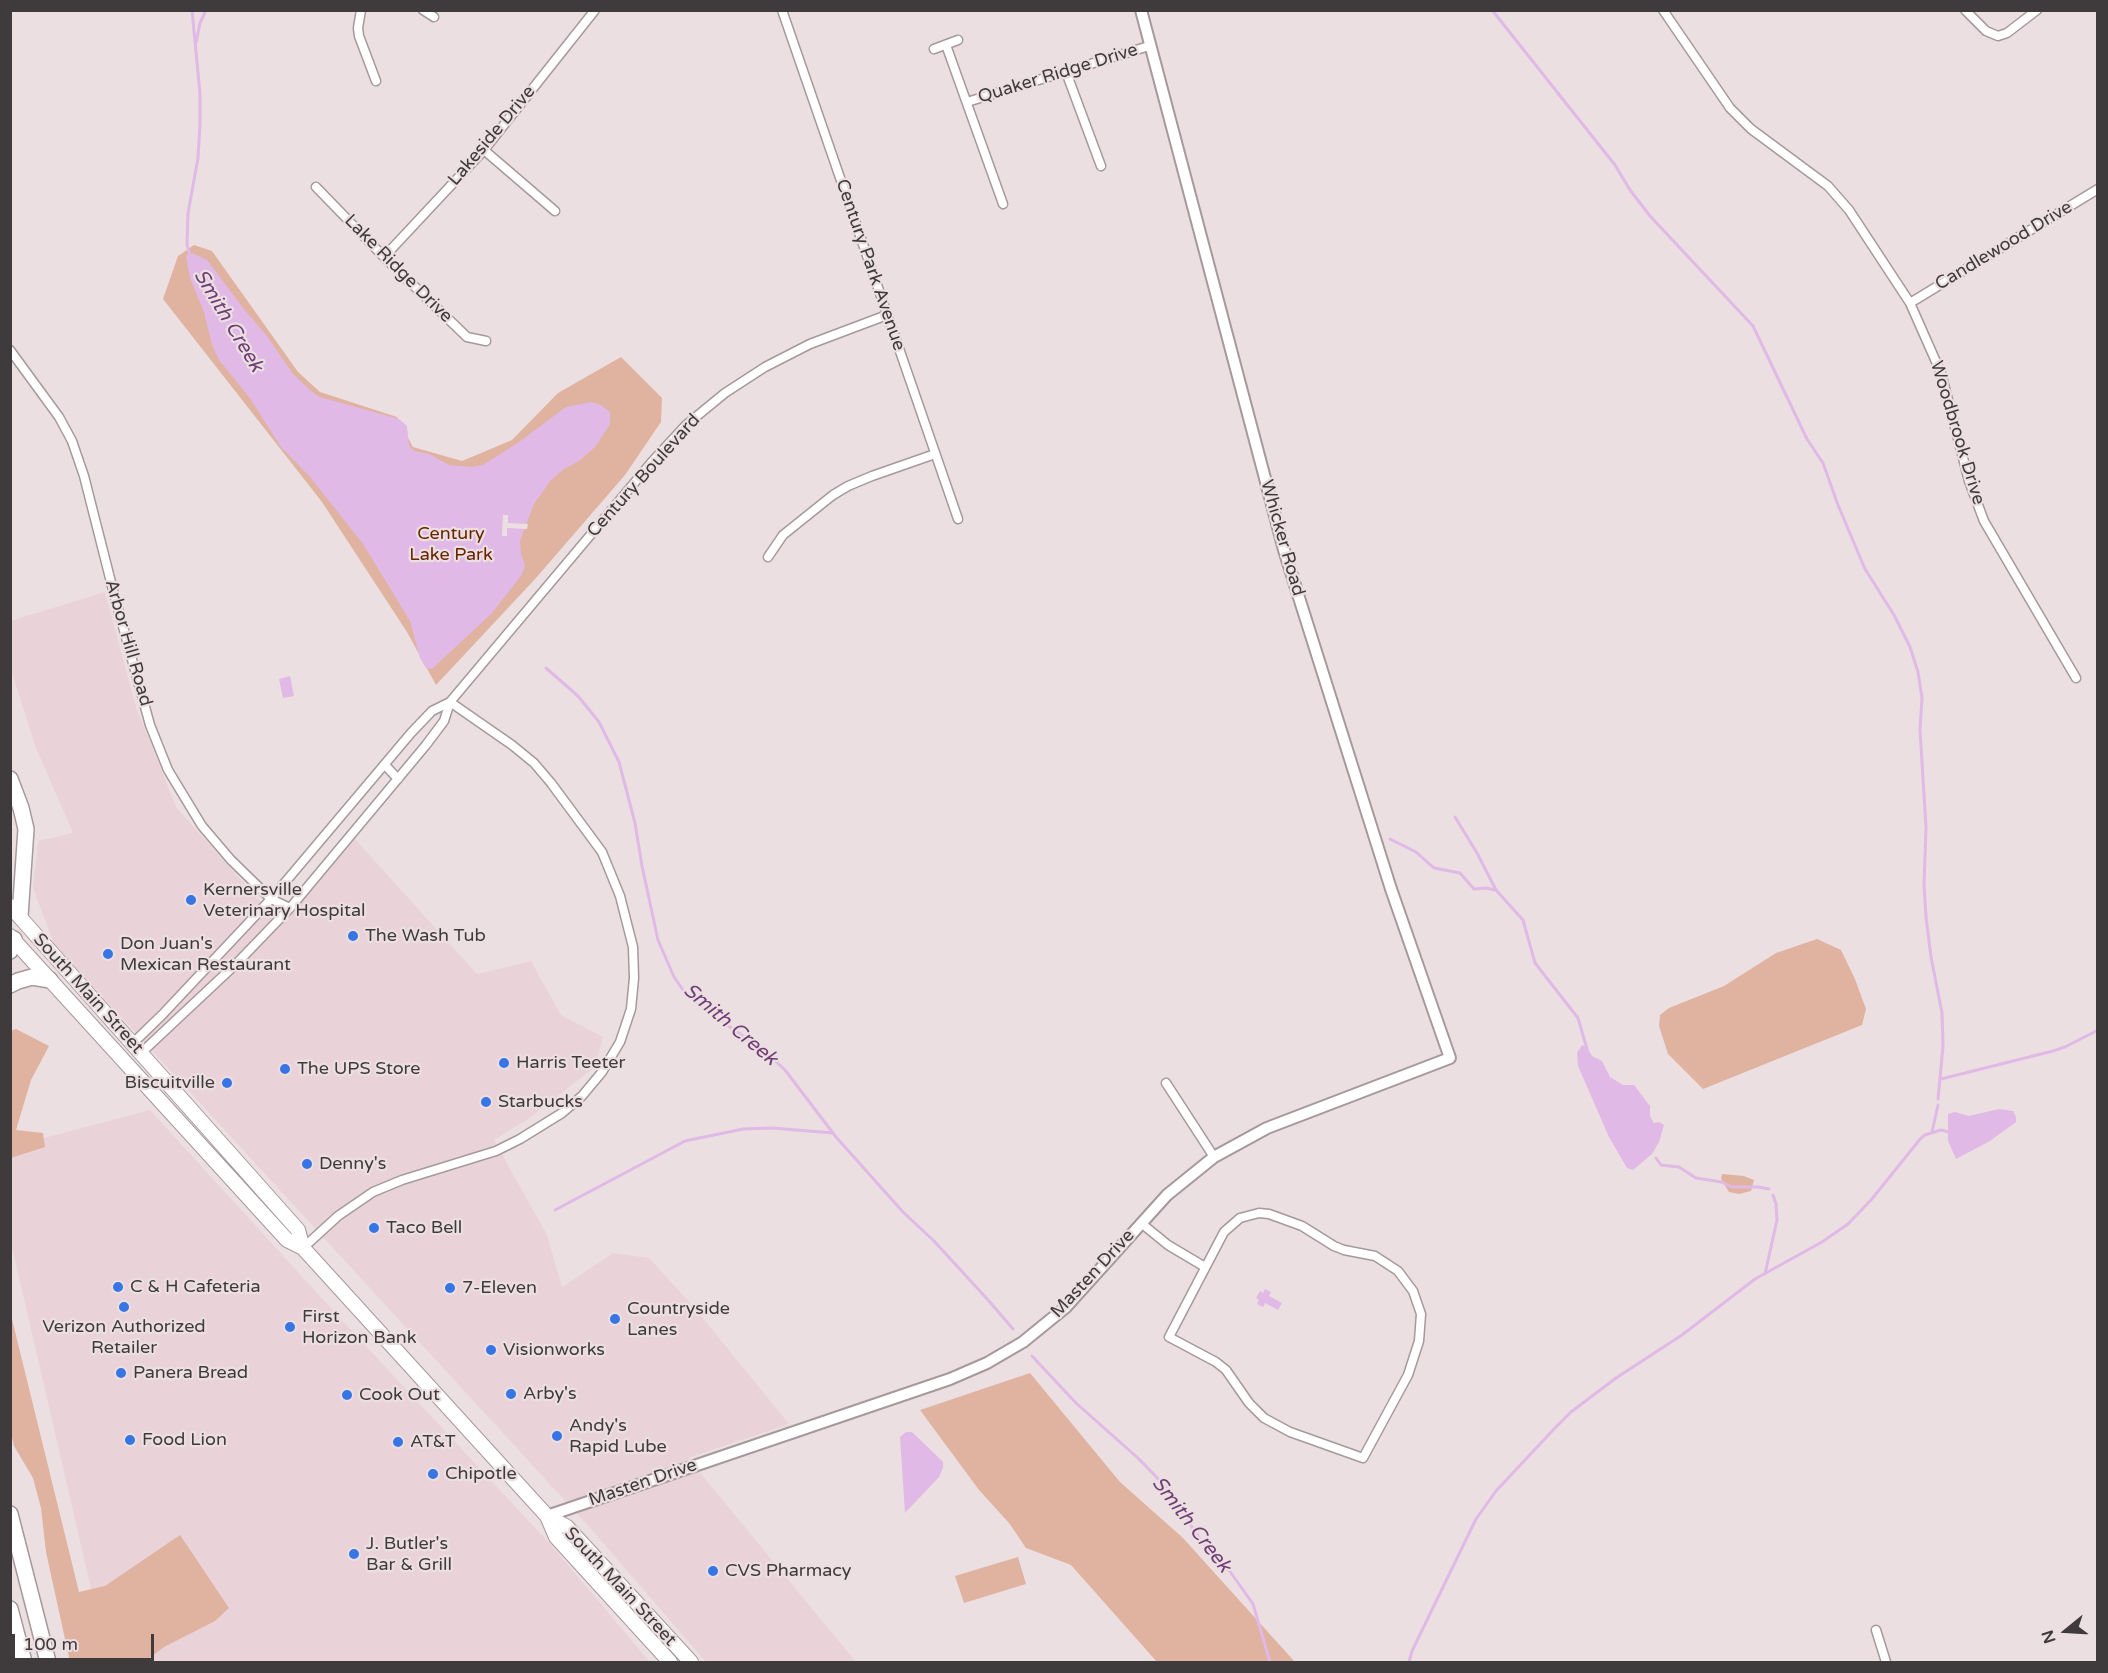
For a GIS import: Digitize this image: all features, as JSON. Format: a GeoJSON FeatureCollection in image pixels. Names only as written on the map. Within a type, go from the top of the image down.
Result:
{"type":"FeatureCollection","features":[{"type":"Feature","properties":{"kind":"highway"},"geometry":{"type":"LineString","coordinates":[[10,779],[26,829],[15,911]]}},
{"type":"Feature","properties":{"kind":"highway"},"geometry":{"type":"LineString","coordinates":[[10,985],[32,977],[51,980]]}},
{"type":"Feature","properties":{"kind":"highway"},"geometry":{"type":"LineString","coordinates":[[10,1514],[48,1662]]}},
{"type":"Feature","properties":{"kind":"highway"},"geometry":{"type":"LineString","coordinates":[[10,1609],[24,1662]]}},
{"type":"Feature","properties":{"kind":"main road","name":"South Main Street"},"geometry":{"type":"LineString","coordinates":[[15,911],[298,1230],[303,1248]]}},
{"type":"Feature","properties":{"kind":"main road"},"geometry":{"type":"LineString","coordinates":[[12,942],[15,911]]}},
{"type":"Feature","properties":{"kind":"main road","name":"South Main Street"},"geometry":{"type":"LineString","coordinates":[[12,942],[51,980],[287,1240],[303,1248],[547,1516],[567,1527],[690,1662]]}},
{"type":"Feature","properties":{"kind":"main road","name":"South Main Street"},"geometry":{"type":"LineString","coordinates":[[547,1516],[556,1538],[670,1662]]}},
{"type":"Feature","properties":{"kind":"street"},"geometry":{"type":"LineString","coordinates":[[361,10],[359,36],[376,81]]}},
{"type":"Feature","properties":{"kind":"street"},"geometry":{"type":"LineString","coordinates":[[423,10],[434,16]]}},
{"type":"Feature","properties":{"kind":"street","name":"Lakeside Drive"},"geometry":{"type":"LineString","coordinates":[[384,257],[484,150],[595,10]]}},
{"type":"Feature","properties":{"kind":"street","name":"Century Park Avenue"},"geometry":{"type":"LineString","coordinates":[[782,10],[958,519]]}},
{"type":"Feature","properties":{"kind":"street","name":"Whicker Road"},"geometry":{"type":"LineString","coordinates":[[1141,10],[1284,550],[1397,909],[1450,1058]]}},
{"type":"Feature","properties":{"kind":"street","name":"Woodbrook Drive"},"geometry":{"type":"LineString","coordinates":[[1663,10],[1730,108],[1751,129],[1828,186],[1850,210],[1910,303],[1941,374],[1969,481],[1984,521],[2076,678]]}},
{"type":"Feature","properties":{"kind":"street"},"geometry":{"type":"LineString","coordinates":[[1965,10],[1986,32],[1998,36],[2007,33],[2037,10]]}},
{"type":"Feature","properties":{"kind":"street"},"geometry":{"type":"LineString","coordinates":[[934,49],[958,40]]}},
{"type":"Feature","properties":{"kind":"street"},"geometry":{"type":"LineString","coordinates":[[946,45],[1003,204]]}},
{"type":"Feature","properties":{"kind":"street","name":"Quaker Ridge Drive"},"geometry":{"type":"LineString","coordinates":[[967,102],[1149,46]]}},
{"type":"Feature","properties":{"kind":"street"},"geometry":{"type":"LineString","coordinates":[[1066,72],[1101,166]]}},
{"type":"Feature","properties":{"kind":"street"},"geometry":{"type":"LineString","coordinates":[[484,150],[555,211]]}},
{"type":"Feature","properties":{"kind":"street","name":"Lake Ridge Drive"},"geometry":{"type":"LineString","coordinates":[[316,187],[467,337],[486,341]]}},
{"type":"Feature","properties":{"kind":"street","name":"Candlewood Drive"},"geometry":{"type":"LineString","coordinates":[[1910,303],[2097,189]]}},
{"type":"Feature","properties":{"kind":"street","name":"Century Boulevard"},"geometry":{"type":"LineString","coordinates":[[136,1049],[195,1004],[290,908],[444,721],[450,702],[651,463],[686,426],[744,380],[787,354],[887,315]]}},
{"type":"Feature","properties":{"kind":"street","name":"Arbor Hill Road"},"geometry":{"type":"LineString","coordinates":[[10,350],[59,417],[72,441],[84,476],[150,725],[168,770],[202,826],[231,860],[272,899],[290,908]]}},
{"type":"Feature","properties":{"kind":"street"},"geometry":{"type":"LineString","coordinates":[[768,557],[783,535],[833,495],[872,476],[935,454]]}},
{"type":"Feature","properties":{"kind":"street"},"geometry":{"type":"LineString","coordinates":[[303,1248],[344,1211],[374,1192],[402,1180],[496,1151],[562,1113],[582,1096],[602,1072],[620,1042],[631,1009],[634,978],[633,947],[620,896],[602,852],[534,763],[450,702]]}},
{"type":"Feature","properties":{"kind":"street","name":"Century Boulevard"},"geometry":{"type":"LineString","coordinates":[[136,1049],[185,991],[272,899],[432,711],[450,702]]}},
{"type":"Feature","properties":{"kind":"street"},"geometry":{"type":"LineString","coordinates":[[384,765],[398,779]]}},
{"type":"Feature","properties":{"kind":"street"},"geometry":{"type":"LineString","coordinates":[[185,991],[195,1004]]}},
{"type":"Feature","properties":{"kind":"street","name":"Masten Drive"},"geometry":{"type":"LineString","coordinates":[[547,1516],[950,1379],[987,1363],[1023,1342],[1066,1307],[1141,1222],[1182,1181],[1214,1157],[1267,1128],[1450,1058]]}},
{"type":"Feature","properties":{"kind":"street"},"geometry":{"type":"LineString","coordinates":[[1166,1083],[1214,1157]]}},
{"type":"Feature","properties":{"kind":"street"},"geometry":{"type":"LineString","coordinates":[[1259,1213],[1269,1214],[1302,1226],[1344,1250],[1376,1256],[1407,1280],[1421,1314],[1419,1341],[1408,1375],[1364,1458],[1290,1432],[1264,1418],[1249,1403],[1226,1370],[1216,1362],[1169,1337],[1205,1267],[1224,1232],[1231,1224],[1240,1218],[1259,1213]]}},
{"type":"Feature","properties":{"kind":"street"},"geometry":{"type":"LineString","coordinates":[[1141,1222],[1168,1245],[1205,1267]]}},
{"type":"Feature","properties":{"kind":"street"},"geometry":{"type":"LineString","coordinates":[[1876,1630],[1886,1662]]}},
{"type":"Feature","properties":{"kind":"shaded area"},"geometry":{"type":"Polygon","coordinates":[[[105,592],[136,707],[176,807],[281,925],[355,839],[477,974],[531,961],[561,1015],[603,1037],[595,1067],[528,1119],[494,1140],[547,1235],[562,1287],[613,1253],[649,1258],[693,1306],[789,1424],[688,1458],[856,1662],[706,1662],[591,1529],[54,944],[33,888],[38,841],[73,833],[36,748],[11,670],[10,621],[105,592]]]}},
{"type":"Feature","properties":{"kind":"shaded area"},"geometry":{"type":"Polygon","coordinates":[[[150,1110],[551,1545],[650,1662],[108,1662],[11,1243],[10,1147],[150,1110]]]}},
{"type":"Feature","properties":{"kind":"green space","name":"Century Lake Park"},"geometry":{"type":"Polygon","coordinates":[[[194,245],[212,251],[298,372],[320,392],[397,417],[413,447],[462,461],[512,440],[558,393],[621,357],[662,398],[661,422],[625,475],[536,578],[436,685],[407,632],[322,502],[163,299],[178,256],[194,245]]]}},
{"type":"Feature","properties":{"kind":"green space"},"geometry":{"type":"Polygon","coordinates":[[[1817,939],[1841,950],[1866,1009],[1862,1025],[1703,1089],[1668,1054],[1659,1026],[1660,1015],[1669,1008],[1724,986],[1776,953],[1817,939]]]}},
{"type":"Feature","properties":{"kind":"green space"},"geometry":{"type":"Polygon","coordinates":[[[16,1029],[49,1046],[31,1080],[16,1130],[43,1133],[45,1147],[11,1158],[10,1031],[16,1029]]]}},
{"type":"Feature","properties":{"kind":"green space"},"geometry":{"type":"Polygon","coordinates":[[[1722,1174],[1744,1176],[1754,1180],[1751,1191],[1739,1194],[1729,1192],[1721,1179],[1722,1174]]]}},
{"type":"Feature","properties":{"kind":"green space"},"geometry":{"type":"Polygon","coordinates":[[[11,1315],[79,1592],[105,1586],[180,1535],[229,1608],[215,1621],[164,1647],[144,1662],[70,1662],[46,1552],[41,1508],[33,1478],[14,1446],[11,1433],[11,1315]]]}},
{"type":"Feature","properties":{"kind":"green space"},"geometry":{"type":"Polygon","coordinates":[[[1030,1373],[1120,1482],[1183,1538],[1295,1662],[1157,1662],[1071,1565],[1026,1548],[1009,1523],[979,1490],[920,1410],[1030,1373]]]}},
{"type":"Feature","properties":{"kind":"green space"},"geometry":{"type":"Polygon","coordinates":[[[1018,1557],[1026,1584],[964,1603],[955,1576],[1018,1557]]]}},
{"type":"Feature","properties":{"kind":"water","name":"Century Lake Park"},"geometry":{"type":"Polygon","coordinates":[[[192,253],[207,260],[267,336],[293,374],[311,391],[320,397],[399,419],[407,426],[409,445],[414,451],[429,454],[449,465],[472,467],[483,465],[566,407],[591,402],[601,405],[610,412],[610,424],[595,447],[551,480],[534,504],[520,541],[525,566],[521,576],[492,613],[432,669],[426,668],[420,658],[410,621],[363,544],[310,477],[281,447],[249,397],[219,360],[212,345],[204,312],[190,278],[186,256],[192,253]]]}},
{"type":"Feature","properties":{"kind":"water"},"geometry":{"type":"Polygon","coordinates":[[[290,676],[294,696],[283,698],[279,679],[290,676]]]}},
{"type":"Feature","properties":{"kind":"water"},"geometry":{"type":"Polygon","coordinates":[[[1582,1045],[1587,1047],[1592,1056],[1602,1061],[1610,1077],[1623,1085],[1634,1085],[1650,1106],[1650,1116],[1654,1123],[1659,1122],[1664,1125],[1659,1142],[1652,1154],[1633,1170],[1627,1168],[1609,1137],[1578,1066],[1577,1053],[1582,1045]]]}},
{"type":"Feature","properties":{"kind":"water"},"geometry":{"type":"Polygon","coordinates":[[[1999,1109],[2013,1111],[2016,1122],[1990,1141],[1956,1159],[1948,1141],[1948,1114],[1955,1112],[1969,1116],[1999,1109]]]}},
{"type":"Feature","properties":{"kind":"water"},"geometry":{"type":"Polygon","coordinates":[[[1265,1289],[1271,1292],[1269,1296],[1282,1303],[1278,1310],[1265,1303],[1263,1307],[1257,1304],[1259,1300],[1256,1298],[1260,1291],[1263,1293],[1265,1289]]]}},
{"type":"Feature","properties":{"kind":"water"},"geometry":{"type":"Polygon","coordinates":[[[906,1432],[912,1432],[937,1456],[943,1462],[943,1468],[939,1477],[905,1513],[900,1437],[906,1432]]]}},
{"type":"Feature","properties":{"kind":"pier"},"geometry":{"type":"Polygon","coordinates":[[[503,515],[508,515],[508,523],[528,524],[527,529],[507,528],[507,536],[502,536],[503,515]]]}},
{"type":"Feature","properties":{"kind":"waterway","name":"Smith Creek"},"geometry":{"type":"LineString","coordinates":[[190,257],[187,244],[188,213],[198,158],[200,124],[200,94],[192,10]]}},
{"type":"Feature","properties":{"kind":"waterway"},"geometry":{"type":"LineString","coordinates":[[196,43],[200,23],[206,10]]}},
{"type":"Feature","properties":{"kind":"waterway"},"geometry":{"type":"LineString","coordinates":[[1492,10],[1615,165],[1650,216],[1753,326],[1807,439],[1823,463],[1865,569],[1894,615],[1910,647],[1918,672],[1922,698],[1920,730],[1926,827],[1924,885],[1926,917],[1942,1013],[1943,1046],[1938,1099]]}},
{"type":"Feature","properties":{"kind":"waterway","name":"Smith Creek"},"geometry":{"type":"LineString","coordinates":[[546,668],[578,696],[599,722],[619,762],[635,823],[658,940],[674,977],[683,990],[699,1005],[768,1054],[785,1070],[836,1137],[1013,1329]]}},
{"type":"Feature","properties":{"kind":"waterway"},"geometry":{"type":"LineString","coordinates":[[1455,817],[1496,890]]}},
{"type":"Feature","properties":{"kind":"waterway"},"geometry":{"type":"LineString","coordinates":[[1390,839],[1416,852],[1434,868],[1460,873],[1474,889],[1496,890],[1523,920],[1535,963],[1578,1018],[1587,1049]]}},
{"type":"Feature","properties":{"kind":"waterway"},"geometry":{"type":"LineString","coordinates":[[1941,1079],[2053,1051],[2098,1030]]}},
{"type":"Feature","properties":{"kind":"waterway"},"geometry":{"type":"LineString","coordinates":[[1932,1132],[1938,1105]]}},
{"type":"Feature","properties":{"kind":"waterway"},"geometry":{"type":"LineString","coordinates":[[555,1210],[685,1141],[743,1129],[772,1128],[833,1133]]}},
{"type":"Feature","properties":{"kind":"waterway"},"geometry":{"type":"LineString","coordinates":[[1409,1662],[1412,1651],[1476,1519],[1496,1491],[1571,1412],[1616,1378],[1682,1335],[1755,1279],[1822,1242],[1848,1224],[1871,1200],[1921,1138],[1941,1130],[1949,1132]]}},
{"type":"Feature","properties":{"kind":"waterway"},"geometry":{"type":"LineString","coordinates":[[1656,1158],[1661,1165],[1679,1167],[1696,1178],[1721,1182],[1732,1187],[1769,1189]]}},
{"type":"Feature","properties":{"kind":"waterway"},"geometry":{"type":"LineString","coordinates":[[1765,1274],[1777,1220],[1773,1195]]}},
{"type":"Feature","properties":{"kind":"waterway","name":"Smith Creek"},"geometry":{"type":"LineString","coordinates":[[1032,1356],[1076,1403],[1139,1459],[1167,1488],[1197,1535],[1215,1558],[1229,1570],[1253,1604],[1270,1662]]}},
{"type":"Feature","properties":{"kind":"place","name":"Kernersville Veterinary Hospital"},"geometry":{"type":"Point","coordinates":[191,900]}},
{"type":"Feature","properties":{"kind":"place","name":"The Wash Tub"},"geometry":{"type":"Point","coordinates":[353,936]}},
{"type":"Feature","properties":{"kind":"place","name":"Don Juan's Mexican Restaurant"},"geometry":{"type":"Point","coordinates":[108,954]}},
{"type":"Feature","properties":{"kind":"place","name":"Harris Teeter"},"geometry":{"type":"Point","coordinates":[504,1063]}},
{"type":"Feature","properties":{"kind":"place","name":"The UPS Store"},"geometry":{"type":"Point","coordinates":[285,1069]}},
{"type":"Feature","properties":{"kind":"place","name":"Biscuitville"},"geometry":{"type":"Point","coordinates":[227,1083]}},
{"type":"Feature","properties":{"kind":"place","name":"Starbucks"},"geometry":{"type":"Point","coordinates":[486,1102]}},
{"type":"Feature","properties":{"kind":"place","name":"Denny's"},"geometry":{"type":"Point","coordinates":[307,1164]}},
{"type":"Feature","properties":{"kind":"place","name":"Taco Bell"},"geometry":{"type":"Point","coordinates":[374,1228]}},
{"type":"Feature","properties":{"kind":"place","name":"C & H Cafeteria"},"geometry":{"type":"Point","coordinates":[118,1287]}},
{"type":"Feature","properties":{"kind":"place","name":"7-Eleven"},"geometry":{"type":"Point","coordinates":[450,1288]}},
{"type":"Feature","properties":{"kind":"place","name":"Verizon Authorized Retailer"},"geometry":{"type":"Point","coordinates":[124,1307]}},
{"type":"Feature","properties":{"kind":"place","name":"Countryside Lanes"},"geometry":{"type":"Point","coordinates":[615,1319]}},
{"type":"Feature","properties":{"kind":"place","name":"First Horizon Bank"},"geometry":{"type":"Point","coordinates":[290,1327]}},
{"type":"Feature","properties":{"kind":"place","name":"Visionworks"},"geometry":{"type":"Point","coordinates":[491,1350]}},
{"type":"Feature","properties":{"kind":"place","name":"Panera Bread"},"geometry":{"type":"Point","coordinates":[121,1373]}},
{"type":"Feature","properties":{"kind":"place","name":"Arby's"},"geometry":{"type":"Point","coordinates":[511,1394]}},
{"type":"Feature","properties":{"kind":"place","name":"Cook Out"},"geometry":{"type":"Point","coordinates":[347,1395]}},
{"type":"Feature","properties":{"kind":"place","name":"Andy's Rapid Lube"},"geometry":{"type":"Point","coordinates":[557,1436]}},
{"type":"Feature","properties":{"kind":"place","name":"Food Lion"},"geometry":{"type":"Point","coordinates":[130,1440]}},
{"type":"Feature","properties":{"kind":"place","name":"AT&T"},"geometry":{"type":"Point","coordinates":[398,1442]}},
{"type":"Feature","properties":{"kind":"place","name":"Chipotle"},"geometry":{"type":"Point","coordinates":[433,1474]}},
{"type":"Feature","properties":{"kind":"place","name":"J. Butler's Bar & Grill"},"geometry":{"type":"Point","coordinates":[354,1554]}},
{"type":"Feature","properties":{"kind":"place","name":"CVS Pharmacy"},"geometry":{"type":"Point","coordinates":[713,1571]}}]}
